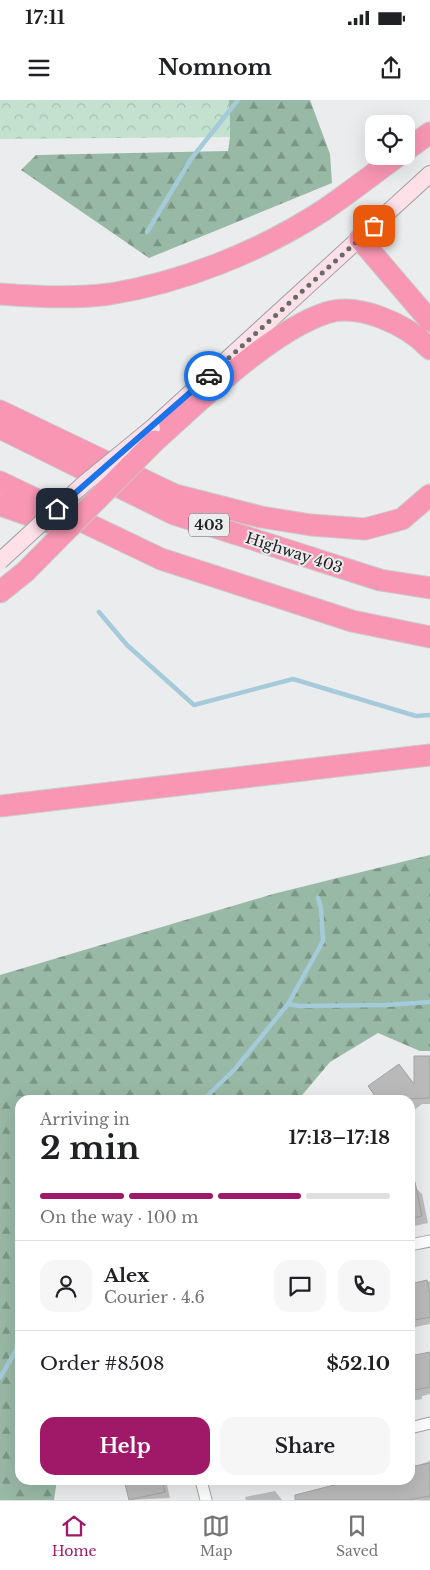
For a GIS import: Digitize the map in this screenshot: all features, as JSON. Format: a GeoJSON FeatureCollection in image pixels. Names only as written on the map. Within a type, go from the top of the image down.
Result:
{"type":"FeatureCollection","features":[{"type":"Feature","properties":{"kind":"highway"},"geometry":{"type":"LineString","coordinates":[[415,144],[430,133]]}},
{"type":"Feature","properties":{"kind":"highway"},"geometry":{"type":"LineString","coordinates":[[0,294],[42,298],[110,294],[182,276],[252,249],[323,210],[386,165]]}},
{"type":"Feature","properties":{"kind":"highway"},"geometry":{"type":"LineString","coordinates":[[360,239],[430,321]]}},
{"type":"Feature","properties":{"kind":"highway"},"geometry":{"type":"LineString","coordinates":[[0,592],[25,572],[154,435],[262,349],[298,325],[328,312],[361,311],[399,325],[430,349]]}},
{"type":"Feature","properties":{"kind":"highway"},"geometry":{"type":"LineString","coordinates":[[0,411],[175,495],[261,517],[311,525],[366,529],[402,519],[430,495]]}},
{"type":"Feature","properties":{"kind":"highway","name":"Highway 403"},"geometry":{"type":"LineString","coordinates":[[0,428],[174,514],[380,580],[430,588]]}},
{"type":"Feature","properties":{"kind":"highway"},"geometry":{"type":"LineString","coordinates":[[0,482],[161,559]]}},
{"type":"Feature","properties":{"kind":"highway"},"geometry":{"type":"LineString","coordinates":[[0,505],[352,621],[430,637]]}},
{"type":"Feature","properties":{"kind":"highway"},"geometry":{"type":"LineString","coordinates":[[0,806],[430,755]]}},
{"type":"Feature","properties":{"kind":"main road"},"geometry":{"type":"LineString","coordinates":[[0,561],[85,483],[154,435],[430,174]]}},
{"type":"Feature","properties":{"kind":"street"},"geometry":{"type":"LineString","coordinates":[[415,1244],[430,1241]]}},
{"type":"Feature","properties":{"kind":"street"},"geometry":{"type":"LineString","coordinates":[[415,1427],[430,1423]]}},
{"type":"Feature","properties":{"kind":"street"},"geometry":{"type":"LineString","coordinates":[[202,1485],[206,1500]]}},
{"type":"Feature","properties":{"kind":"green space"},"geometry":{"type":"Polygon","coordinates":[[[0,100],[229,100],[230,137],[0,139],[0,100]]]}},
{"type":"Feature","properties":{"kind":"green space"},"geometry":{"type":"Polygon","coordinates":[[[229,100],[310,100],[330,154],[332,183],[149,258],[21,170],[36,155],[228,151],[230,137],[229,100]]]}},
{"type":"Feature","properties":{"kind":"green space"},"geometry":{"type":"Polygon","coordinates":[[[430,855],[430,1051],[420,1051],[378,1033],[330,1062],[302,1095],[15,1095],[15,1485],[56,1485],[54,1500],[0,1500],[0,975],[273,894],[430,855]]]}},
{"type":"Feature","properties":{"kind":"building"},"geometry":{"type":"Polygon","coordinates":[[[414,1056],[430,1056],[430,1098],[415,1099],[415,1095],[374,1095],[368,1086],[399,1064],[414,1084],[414,1056]]]}},
{"type":"Feature","properties":{"kind":"building"},"geometry":{"type":"Polygon","coordinates":[[[415,1182],[422,1216],[415,1218],[415,1182]]]}},
{"type":"Feature","properties":{"kind":"building"},"geometry":{"type":"Polygon","coordinates":[[[427,1280],[430,1294],[430,1317],[415,1320],[415,1283],[427,1280]]]}},
{"type":"Feature","properties":{"kind":"building"},"geometry":{"type":"Polygon","coordinates":[[[430,1352],[430,1387],[415,1390],[415,1355],[430,1352]]]}},
{"type":"Feature","properties":{"kind":"building"},"geometry":{"type":"Polygon","coordinates":[[[430,1463],[430,1496],[408,1500],[295,1500],[295,1495],[334,1485],[415,1485],[415,1466],[430,1463]]]}},
{"type":"Feature","properties":{"kind":"building"},"geometry":{"type":"Polygon","coordinates":[[[125,1485],[163,1485],[165,1492],[129,1500],[125,1485]]]}},
{"type":"Feature","properties":{"kind":"waterway"},"geometry":{"type":"LineString","coordinates":[[147,232],[191,159],[238,100]]}},
{"type":"Feature","properties":{"kind":"waterway"},"geometry":{"type":"LineString","coordinates":[[99,612],[127,645],[194,705],[293,679],[416,716],[430,715]]}},
{"type":"Feature","properties":{"kind":"waterway"},"geometry":{"type":"LineString","coordinates":[[208,1095],[235,1069],[288,1004],[323,941],[321,908],[318,898]]}},
{"type":"Feature","properties":{"kind":"waterway"},"geometry":{"type":"LineString","coordinates":[[288,1004],[300,1006],[386,1005],[430,1002]]}},
{"type":"Feature","properties":{"kind":"waterway"},"geometry":{"type":"LineString","coordinates":[[0,1378],[15,1352]]}},
{"type":"Feature","properties":{"kind":"way so far"},"geometry":{"type":"LineString","coordinates":[[209,376],[374,226]]}},
{"type":"Feature","properties":{"kind":"route"},"geometry":{"type":"LineString","coordinates":[[57,509],[85,483],[152,428],[209,376]]}}]}
